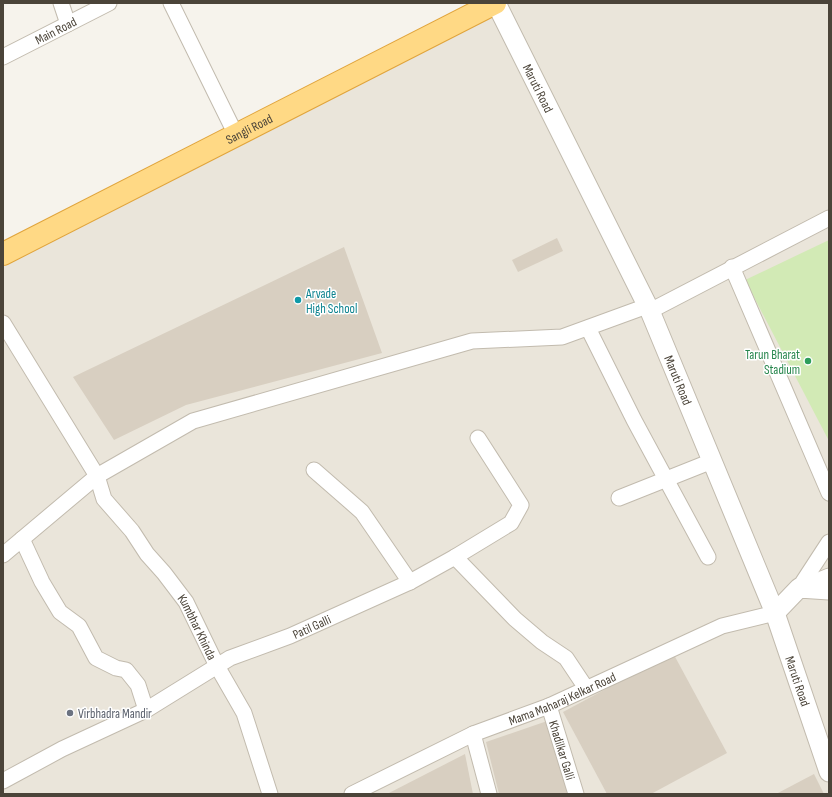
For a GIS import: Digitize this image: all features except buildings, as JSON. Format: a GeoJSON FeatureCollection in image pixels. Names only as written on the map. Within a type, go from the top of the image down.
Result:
{"type":"FeatureCollection","features":[{"type":"Feature","properties":{"kind":"highway","name":"Sangli Road"},"geometry":{"type":"LineString","coordinates":[[3,254],[495,3]]}},
{"type":"Feature","properties":{"kind":"street"},"geometry":{"type":"LineString","coordinates":[[61,3],[68,24]]}},
{"type":"Feature","properties":{"kind":"street","name":"Main Road"},"geometry":{"type":"LineString","coordinates":[[3,56],[109,3]]}},
{"type":"Feature","properties":{"kind":"street"},"geometry":{"type":"LineString","coordinates":[[171,3],[236,135]]}},
{"type":"Feature","properties":{"kind":"street","name":"Maruti Road"},"geometry":{"type":"LineString","coordinates":[[495,3],[648,308],[775,613],[829,772]]}},
{"type":"Feature","properties":{"kind":"street"},"geometry":{"type":"LineString","coordinates":[[3,555],[96,476],[193,421],[472,342],[562,337],[648,308],[829,218]]}},
{"type":"Feature","properties":{"kind":"street"},"geometry":{"type":"LineString","coordinates":[[732,267],[829,493]]}},
{"type":"Feature","properties":{"kind":"street","name":"Kumbhar Khinda"},"geometry":{"type":"LineString","coordinates":[[3,323],[96,476],[104,499],[132,531],[147,554],[164,573],[186,602],[217,666],[244,713],[270,794]]}},
{"type":"Feature","properties":{"kind":"street"},"geometry":{"type":"LineString","coordinates":[[588,328],[634,420],[708,557]]}},
{"type":"Feature","properties":{"kind":"street","name":"Patil Galli"},"geometry":{"type":"LineString","coordinates":[[3,781],[62,749],[146,710],[230,658],[290,636],[410,582],[511,523],[521,505],[478,438]]}},
{"type":"Feature","properties":{"kind":"street"},"geometry":{"type":"LineString","coordinates":[[619,498],[712,461]]}},
{"type":"Feature","properties":{"kind":"street"},"geometry":{"type":"LineString","coordinates":[[314,470],[339,490],[362,512],[410,582]]}},
{"type":"Feature","properties":{"kind":"street"},"geometry":{"type":"LineString","coordinates":[[22,539],[42,582],[60,612],[79,626],[96,658],[116,668],[126,670],[138,685],[146,710]]}},
{"type":"Feature","properties":{"kind":"street"},"geometry":{"type":"LineString","coordinates":[[775,613],[799,588],[829,542]]}},
{"type":"Feature","properties":{"kind":"street"},"geometry":{"type":"LineString","coordinates":[[455,557],[515,619],[542,642],[566,658],[586,688]]}},
{"type":"Feature","properties":{"kind":"street"},"geometry":{"type":"LineString","coordinates":[[799,588],[829,576]]}},
{"type":"Feature","properties":{"kind":"street"},"geometry":{"type":"LineString","coordinates":[[799,588],[829,590]]}},
{"type":"Feature","properties":{"kind":"street","name":"Mama Maharaj Kelkar Road"},"geometry":{"type":"LineString","coordinates":[[352,794],[473,734],[549,706],[722,626],[775,613]]}},
{"type":"Feature","properties":{"kind":"street","name":"Khadilkar Galli"},"geometry":{"type":"LineString","coordinates":[[549,706],[576,794]]}},
{"type":"Feature","properties":{"kind":"street"},"geometry":{"type":"LineString","coordinates":[[473,734],[489,794]]}},
{"type":"Feature","properties":{"kind":"shaded area"},"geometry":{"type":"Polygon","coordinates":[[[494,3],[829,3],[829,794],[3,794],[3,267],[494,3]]]}},
{"type":"Feature","properties":{"kind":"green space","name":"Tarun Bharat Stadium"},"geometry":{"type":"Polygon","coordinates":[[[829,240],[829,441],[745,280],[829,240]]]}},
{"type":"Feature","properties":{"kind":"place","name":"Arvade High School"},"geometry":{"type":"Point","coordinates":[298,300]}},
{"type":"Feature","properties":{"kind":"place","name":"Tarun Bharat Stadium"},"geometry":{"type":"Point","coordinates":[808,361]}},
{"type":"Feature","properties":{"kind":"place","name":"Virbhadra Mandir"},"geometry":{"type":"Point","coordinates":[70,713]}}]}
